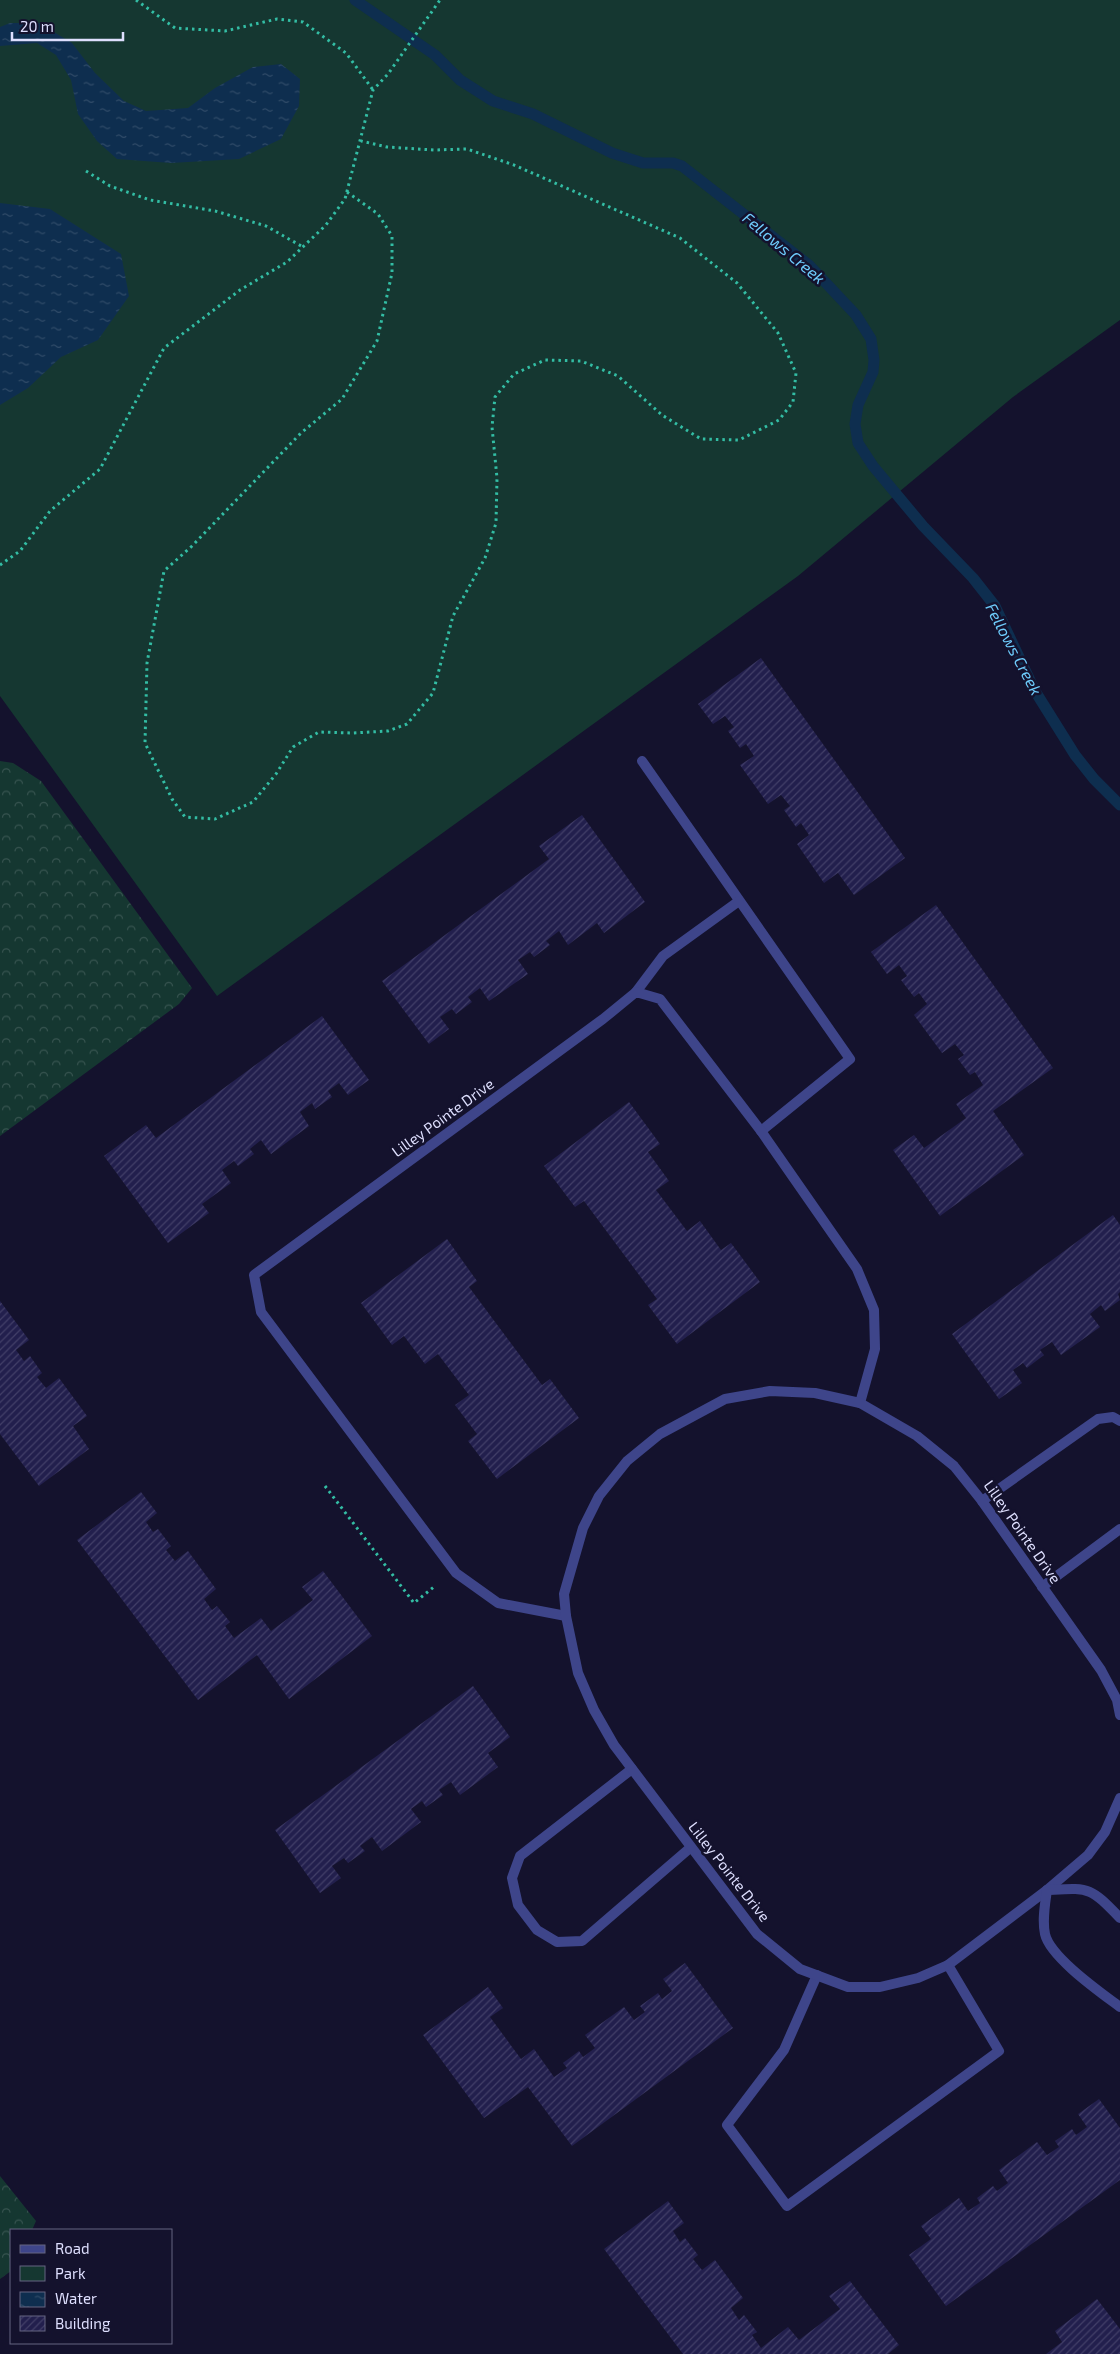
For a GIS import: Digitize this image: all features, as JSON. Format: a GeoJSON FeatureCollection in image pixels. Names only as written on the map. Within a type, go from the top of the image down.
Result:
{"type":"FeatureCollection","features":[{"type":"Feature","properties":{"kind":"street"},"geometry":{"type":"LineString","coordinates":[[642,761],[850,1059],[761,1132]]}},
{"type":"Feature","properties":{"kind":"street"},"geometry":{"type":"LineString","coordinates":[[739,901],[663,956],[636,992],[660,999],[761,1132],[857,1269],[874,1310],[875,1349],[860,1403]]}},
{"type":"Feature","properties":{"kind":"street","name":"Lilley Pointe Drive"},"geometry":{"type":"LineString","coordinates":[[566,1616],[498,1603],[456,1573],[350,1434],[261,1312],[254,1275],[636,992]]}},
{"type":"Feature","properties":{"kind":"street","name":"Lilley Pointe Drive"},"geometry":{"type":"LineString","coordinates":[[1120,1715],[1116,1700],[1101,1670],[982,1501],[954,1466],[917,1436],[860,1403],[815,1393],[770,1390],[725,1399],[660,1434],[627,1461],[599,1496],[583,1528],[573,1558],[564,1594],[566,1616],[578,1673],[594,1710],[614,1745],[690,1848],[757,1934],[800,1969],[848,1987],[880,1987],[918,1978],[948,1965],[1046,1890],[1088,1855],[1104,1832],[1120,1798]]}},
{"type":"Feature","properties":{"kind":"street"},"geometry":{"type":"LineString","coordinates":[[982,1501],[1098,1419],[1113,1417],[1120,1421]]}},
{"type":"Feature","properties":{"kind":"street"},"geometry":{"type":"LineString","coordinates":[[1042,1587],[1120,1529]]}},
{"type":"Feature","properties":{"kind":"street"},"geometry":{"type":"LineString","coordinates":[[632,1769],[520,1856],[512,1878],[518,1905],[537,1930],[558,1942],[582,1941],[690,1848]]}},
{"type":"Feature","properties":{"kind":"street"},"geometry":{"type":"LineString","coordinates":[[1120,1918],[1095,1893],[1079,1889],[1046,1890],[1045,1934],[1050,1947],[1086,1981],[1120,2007]]}},
{"type":"Feature","properties":{"kind":"street"},"geometry":{"type":"LineString","coordinates":[[817,1975],[784,2050],[727,2126],[787,2206],[999,2051],[948,1965]]}},
{"type":"Feature","properties":{"kind":"path"},"geometry":{"type":"LineString","coordinates":[[136,0],[175,28],[225,31],[277,19],[303,22],[346,53],[373,90]]}},
{"type":"Feature","properties":{"kind":"path"},"geometry":{"type":"LineString","coordinates":[[0,565],[20,551],[50,511],[100,469],[164,348],[240,290],[287,262],[326,225],[345,198],[373,90],[388,74],[440,1]]}},
{"type":"Feature","properties":{"kind":"path"},"geometry":{"type":"LineString","coordinates":[[347,192],[378,214],[392,236],[392,273],[377,341],[342,399],[301,433],[192,546],[164,571],[147,662],[145,743],[172,799],[185,816],[215,819],[253,802],[276,774],[292,747],[319,732],[388,731],[407,724],[433,693],[453,616],[485,558],[496,524],[497,478],[492,426],[495,397],[514,374],[545,360],[581,361],[618,376],[662,415],[701,439],[739,440],[778,420],[793,402],[796,373],[778,333],[737,283],[680,238],[514,165],[466,149],[396,148],[361,141]]}},
{"type":"Feature","properties":{"kind":"path"},"geometry":{"type":"LineString","coordinates":[[86,170],[110,186],[150,200],[215,212],[266,226],[303,247]]}},
{"type":"Feature","properties":{"kind":"path"},"geometry":{"type":"LineString","coordinates":[[325,1486],[414,1603],[437,1584]]}},
{"type":"Feature","properties":{"kind":"green space"},"geometry":{"type":"Polygon","coordinates":[[[0,0],[1120,0],[1120,320],[1013,397],[798,576],[217,996],[0,696],[0,0]]]}},
{"type":"Feature","properties":{"kind":"green space"},"geometry":{"type":"Polygon","coordinates":[[[0,761],[13,763],[41,781],[192,988],[179,1004],[0,1136],[0,761]]]}},
{"type":"Feature","properties":{"kind":"green space"},"geometry":{"type":"Polygon","coordinates":[[[0,2176],[36,2221],[32,2229],[10,2229],[10,2272],[0,2279],[0,2176]]]}},
{"type":"Feature","properties":{"kind":"water"},"geometry":{"type":"Polygon","coordinates":[[[10,23],[39,23],[72,43],[95,73],[124,101],[146,111],[188,108],[215,88],[253,67],[281,64],[300,79],[299,106],[281,139],[239,159],[171,163],[117,159],[97,141],[78,114],[71,80],[56,55],[37,43],[0,46],[0,27],[10,23]]]}},
{"type":"Feature","properties":{"kind":"water"},"geometry":{"type":"Polygon","coordinates":[[[0,203],[50,209],[121,254],[129,296],[98,340],[61,357],[28,388],[0,405],[0,203]]]}},
{"type":"Feature","properties":{"kind":"building"},"geometry":{"type":"Polygon","coordinates":[[[761,658],[905,858],[854,895],[838,873],[824,883],[797,844],[809,835],[801,823],[796,827],[784,810],[790,806],[781,795],[768,804],[740,765],[754,756],[746,744],[740,748],[728,731],[734,727],[725,716],[713,724],[698,704],[761,658]]]}},
{"type":"Feature","properties":{"kind":"building"},"geometry":{"type":"Polygon","coordinates":[[[582,815],[645,902],[604,933],[597,923],[568,945],[559,931],[546,941],[550,945],[534,957],[530,952],[518,960],[528,974],[489,1001],[480,988],[468,997],[472,1002],[456,1014],[452,1009],[440,1017],[449,1029],[429,1044],[382,981],[549,859],[539,846],[582,815]]]}},
{"type":"Feature","properties":{"kind":"building"},"geometry":{"type":"Polygon","coordinates":[[[936,905],[1053,1068],[993,1111],[1024,1155],[940,1216],[893,1150],[914,1135],[924,1148],[966,1118],[956,1104],[983,1085],[975,1072],[970,1075],[958,1059],[964,1055],[955,1044],[942,1053],[914,1015],[927,1004],[919,993],[914,997],[901,980],[907,976],[899,965],[887,974],[871,952],[936,905]]]}},
{"type":"Feature","properties":{"kind":"building"},"geometry":{"type":"Polygon","coordinates":[[[322,1016],[369,1080],[348,1095],[339,1083],[328,1091],[332,1097],[315,1109],[312,1103],[300,1112],[309,1126],[271,1154],[261,1140],[250,1149],[254,1154],[238,1166],[234,1161],[222,1170],[231,1183],[202,1204],[209,1213],[168,1243],[104,1156],[146,1125],[156,1138],[322,1016]]]}},
{"type":"Feature","properties":{"kind":"building"},"geometry":{"type":"Polygon","coordinates":[[[629,1102],[660,1144],[648,1152],[669,1181],[656,1190],[687,1231],[700,1221],[721,1250],[731,1243],[760,1282],[677,1344],[648,1305],[657,1299],[584,1201],[575,1207],[544,1166],[629,1102]]]}},
{"type":"Feature","properties":{"kind":"building"},"geometry":{"type":"Polygon","coordinates":[[[1113,1215],[1120,1225],[1120,1292],[1118,1294],[1120,1300],[1105,1311],[1101,1305],[1090,1314],[1100,1327],[1061,1355],[1052,1342],[1040,1350],[1044,1355],[1027,1368],[1023,1363],[1013,1370],[1022,1383],[999,1399],[952,1334],[1113,1215]]]}},
{"type":"Feature","properties":{"kind":"building"},"geometry":{"type":"Polygon","coordinates":[[[447,1239],[477,1281],[469,1287],[542,1385],[550,1379],[579,1418],[497,1479],[468,1441],[477,1434],[455,1405],[469,1395],[438,1354],[425,1364],[404,1336],[392,1345],[361,1303],[447,1239]]]}},
{"type":"Feature","properties":{"kind":"building"},"geometry":{"type":"Polygon","coordinates":[[[0,1301],[29,1340],[16,1350],[24,1361],[30,1356],[42,1373],[37,1377],[46,1388],[59,1378],[87,1416],[73,1426],[89,1449],[39,1486],[0,1434],[0,1301]]]}},
{"type":"Feature","properties":{"kind":"building"},"geometry":{"type":"Polygon","coordinates":[[[141,1492],[157,1513],[146,1522],[153,1532],[158,1529],[171,1546],[166,1550],[175,1561],[188,1551],[216,1589],[204,1599],[212,1610],[217,1606],[230,1622],[225,1626],[234,1638],[261,1618],[271,1631],[313,1600],[302,1587],[323,1571],[372,1636],[289,1699],[257,1655],[198,1700],[77,1540],[141,1492]]]}},
{"type":"Feature","properties":{"kind":"building"},"geometry":{"type":"Polygon","coordinates":[[[473,1686],[510,1737],[488,1753],[498,1767],[460,1795],[451,1782],[439,1790],[443,1795],[426,1807],[422,1801],[411,1809],[421,1822],[382,1851],[372,1837],[360,1846],[365,1851],[348,1863],[344,1858],[332,1866],[341,1878],[320,1893],[275,1830],[473,1686]]]}},
{"type":"Feature","properties":{"kind":"building"},"geometry":{"type":"Polygon","coordinates":[[[685,1963],[733,2028],[572,2146],[528,2087],[484,2118],[423,2035],[488,1987],[503,2008],[490,2017],[521,2059],[534,2049],[554,2077],[567,2068],[563,2063],[579,2051],[583,2057],[595,2048],[585,2035],[624,2007],[634,2020],[645,2012],[640,2006],[658,1993],[662,1999],[672,1991],[663,1979],[685,1963]]]}},
{"type":"Feature","properties":{"kind":"building"},"geometry":{"type":"Polygon","coordinates":[[[1099,2099],[1120,2128],[1120,2180],[946,2306],[909,2255],[931,2239],[921,2226],[959,2198],[968,2211],[980,2203],[977,2198],[993,2186],[997,2191],[1008,2183],[999,2170],[1037,2142],[1047,2155],[1059,2147],[1055,2141],[1072,2129],[1076,2135],[1087,2127],[1078,2114],[1099,2099]]]}},
{"type":"Feature","properties":{"kind":"building"},"geometry":{"type":"Polygon","coordinates":[[[668,2201],[684,2223],[673,2231],[680,2242],[685,2238],[698,2255],[693,2259],[702,2270],[715,2260],[743,2298],[731,2308],[739,2320],[744,2315],[757,2332],[752,2335],[761,2348],[788,2327],[799,2340],[840,2309],[829,2296],[850,2281],[899,2345],[888,2354],[683,2354],[604,2249],[668,2201]]]}},
{"type":"Feature","properties":{"kind":"building"},"geometry":{"type":"Polygon","coordinates":[[[1097,2299],[1120,2329],[1120,2354],[1046,2354],[1062,2342],[1055,2331],[1097,2299]]]}},
{"type":"Feature","properties":{"kind":"waterway","name":"Fellows Creek"},"geometry":{"type":"LineString","coordinates":[[355,0],[435,55],[460,80],[493,101],[533,114],[612,153],[643,163],[673,163],[682,166],[809,265],[856,315],[871,339],[874,360],[873,372],[858,405],[855,424],[858,443],[873,466],[923,526],[973,578],[995,606],[1035,691],[1075,755],[1094,779],[1120,805]]}}]}
